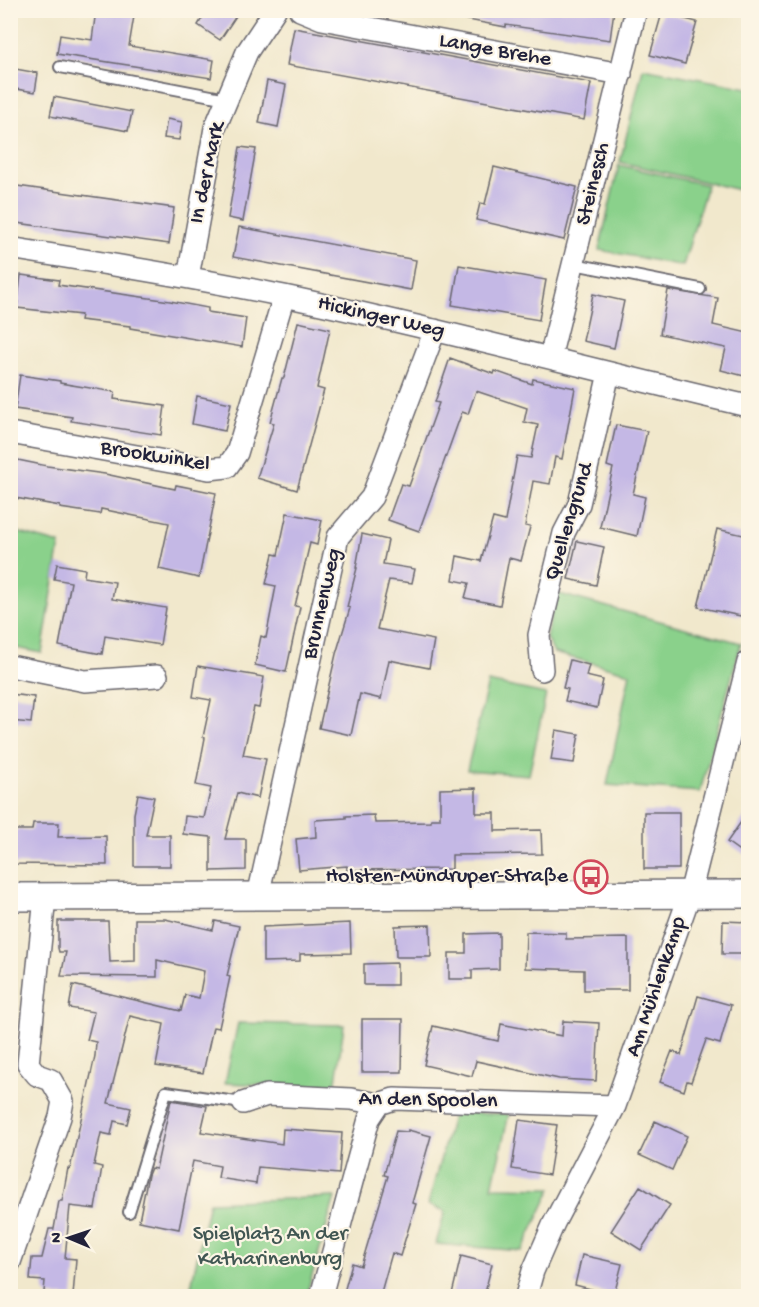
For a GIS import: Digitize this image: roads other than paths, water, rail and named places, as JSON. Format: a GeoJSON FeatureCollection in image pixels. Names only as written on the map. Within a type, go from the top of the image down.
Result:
{"type":"FeatureCollection","features":[{"type":"Feature","properties":{"kind":"street","name":"In der Mark"},"geometry":{"type":"LineString","coordinates":[[188,277],[215,128],[247,52],[275,10]]}},
{"type":"Feature","properties":{"kind":"street","name":"Lange Brehe"},"geometry":{"type":"LineString","coordinates":[[300,10],[322,19],[621,74]]}},
{"type":"Feature","properties":{"kind":"street","name":"Steinesch"},"geometry":{"type":"LineString","coordinates":[[550,358],[636,10]]}},
{"type":"Feature","properties":{"kind":"street","name":"Hickinger Weg"},"geometry":{"type":"LineString","coordinates":[[10,248],[188,277],[284,296],[748,406]]}},
{"type":"Feature","properties":{"kind":"street","name":"Brookwinkel"},"geometry":{"type":"LineString","coordinates":[[10,433],[209,469],[227,467],[237,453],[284,296]]}},
{"type":"Feature","properties":{"kind":"street","name":"Brunnenweg"},"geometry":{"type":"LineString","coordinates":[[258,896],[338,537],[372,497],[435,330]]}},
{"type":"Feature","properties":{"kind":"street","name":"Quellengrund"},"geometry":{"type":"LineString","coordinates":[[542,670],[539,635],[564,533],[579,504],[609,374]]}},
{"type":"Feature","properties":{"kind":"street","name":"Am Mühlenkamp"},"geometry":{"type":"LineString","coordinates":[[526,1296],[533,1271],[554,1223],[615,1106],[690,894],[748,662]]}},
{"type":"Feature","properties":{"kind":"street"},"geometry":{"type":"LineString","coordinates":[[10,666],[85,681],[157,676]]}},
{"type":"Feature","properties":{"kind":"street"},"geometry":{"type":"LineString","coordinates":[[10,897],[748,894]]}},
{"type":"Feature","properties":{"kind":"street"},"geometry":{"type":"LineString","coordinates":[[10,1262],[60,1117],[63,1101],[51,1080],[37,1075],[28,1064],[45,897]]}},
{"type":"Feature","properties":{"kind":"street","name":"An den Spoolen"},"geometry":{"type":"LineString","coordinates":[[243,1102],[267,1095],[351,1099],[379,1104],[394,1099],[615,1106]]}},
{"type":"Feature","properties":{"kind":"street"},"geometry":{"type":"LineString","coordinates":[[321,1296],[369,1119],[379,1104]]}},
{"type":"Feature","properties":{"kind":"lane"},"geometry":{"type":"LineString","coordinates":[[60,67],[227,99]]}},
{"type":"Feature","properties":{"kind":"lane"},"geometry":{"type":"LineString","coordinates":[[574,264],[700,289]]}},
{"type":"Feature","properties":{"kind":"lane"},"geometry":{"type":"LineString","coordinates":[[129,1212],[166,1092],[243,1102]]}},
{"type":"Feature","properties":{"kind":"place","name":"Holsten-Mündruper-Straße"},"geometry":{"type":"Point","coordinates":[591,877]}},
{"type":"Feature","properties":{"kind":"park label","name":"Spielplatz An der Katharinenburg"},"geometry":{"type":"Point","coordinates":[270,1248]}}]}
